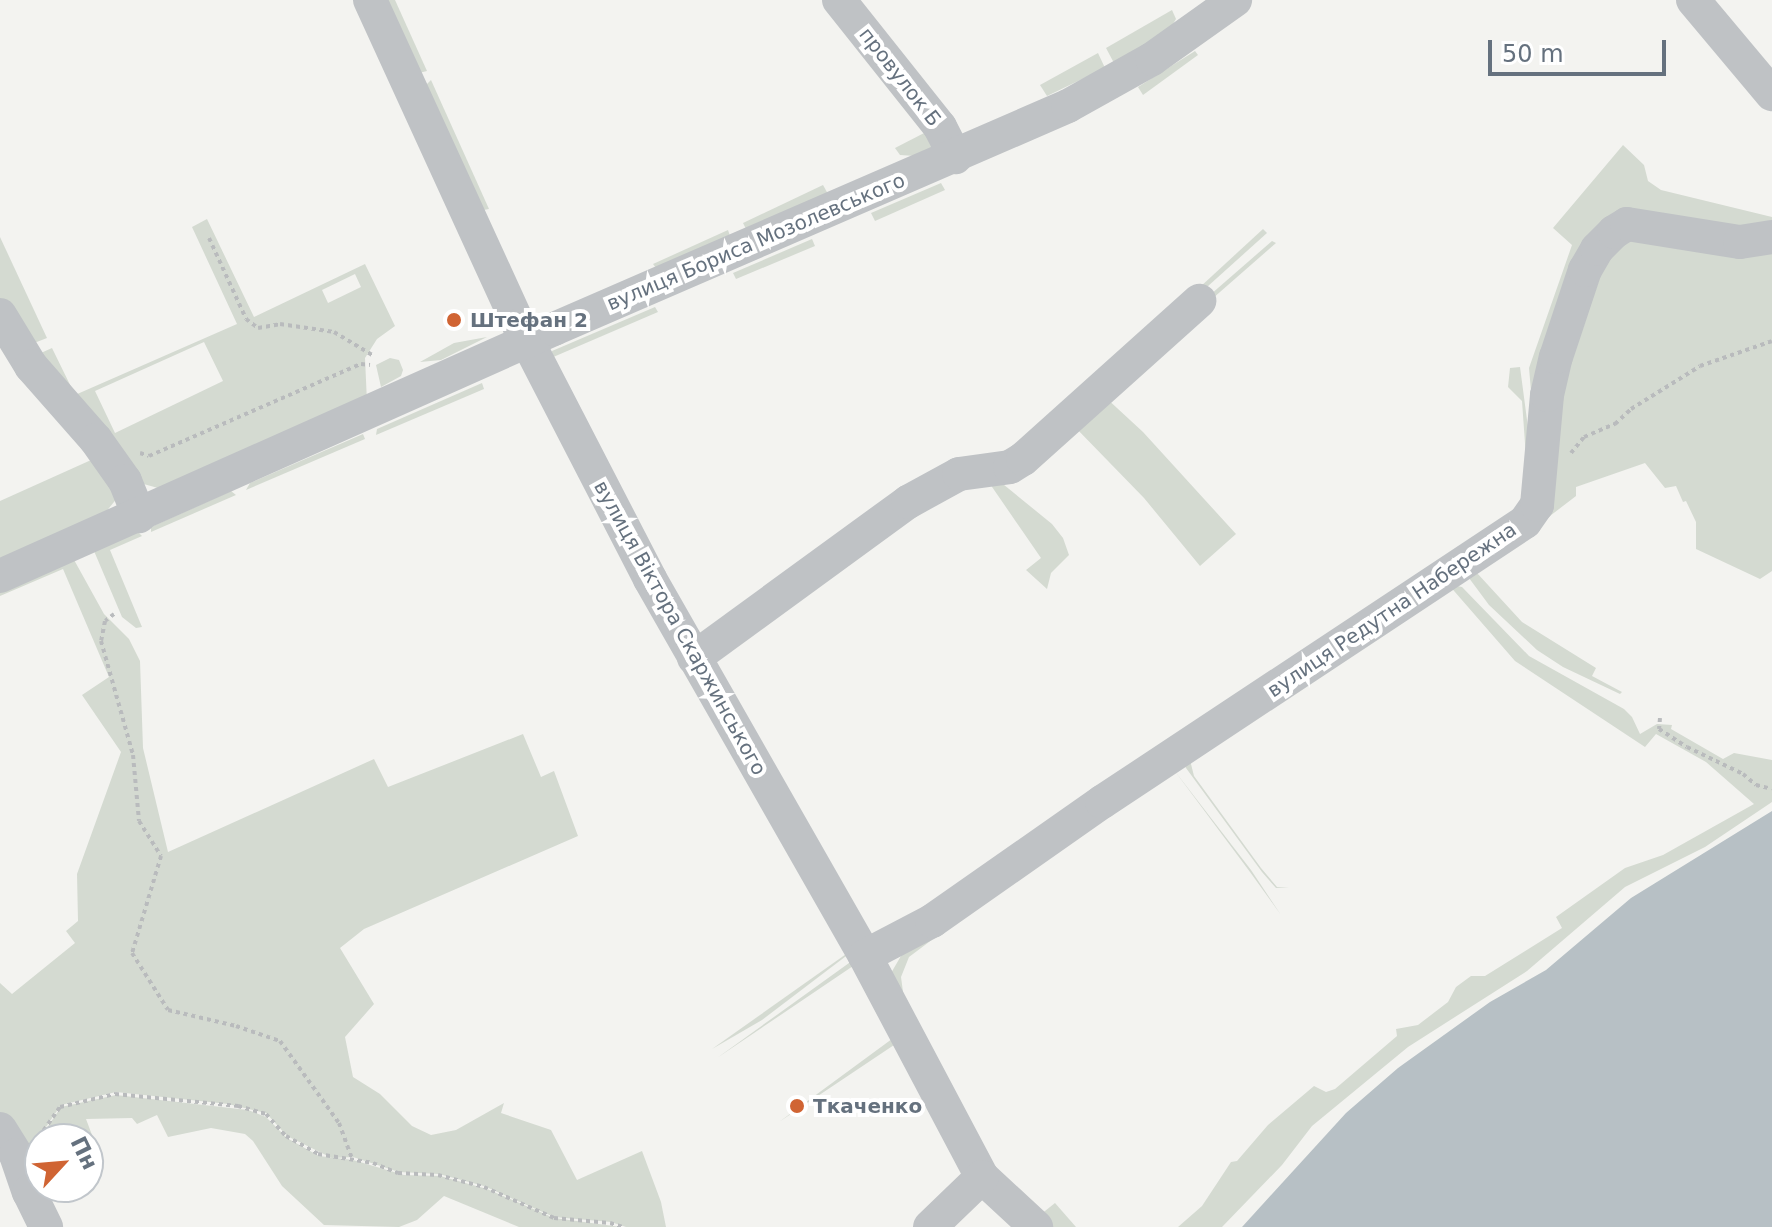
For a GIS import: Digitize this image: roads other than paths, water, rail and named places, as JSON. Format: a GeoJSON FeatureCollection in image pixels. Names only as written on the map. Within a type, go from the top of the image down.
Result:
{"type":"FeatureCollection","features":[{"type":"Feature","properties":{"kind":"street","name":"вулиця Віктора Скаржинського"},"geometry":{"type":"LineString","coordinates":[[370,0],[527,341],[694,658],[865,956],[982,1177],[1036,1227]]}},
{"type":"Feature","properties":{"kind":"street","name":"провулок Б"},"geometry":{"type":"LineString","coordinates":[[839,0],[940,127],[955,157]]}},
{"type":"Feature","properties":{"kind":"street","name":"вулиця Бориса Мозолевського"},"geometry":{"type":"LineString","coordinates":[[0,576],[527,341],[955,157],[1116,80],[1163,52],[1235,0]]}},
{"type":"Feature","properties":{"kind":"street"},"geometry":{"type":"LineString","coordinates":[[1693,0],[1772,94]]}},
{"type":"Feature","properties":{"kind":"street","name":"вулиця Редутна Набережна"},"geometry":{"type":"LineString","coordinates":[[865,956],[932,921],[1102,802],[1525,522],[1537,505],[1547,395],[1556,357],[1585,270],[1597,249],[1614,232],[1627,224],[1715,240],[1740,242],[1772,237]]}},
{"type":"Feature","properties":{"kind":"street"},"geometry":{"type":"LineString","coordinates":[[694,658],[908,502],[959,474],[1010,467],[1023,459],[1199,301]]}},
{"type":"Feature","properties":{"kind":"street"},"geometry":{"type":"LineString","coordinates":[[0,315],[31,366],[99,444],[125,481],[139,516]]}},
{"type":"Feature","properties":{"kind":"street"},"geometry":{"type":"LineString","coordinates":[[8,1142],[14,1198],[46,1227]]}},
{"type":"Feature","properties":{"kind":"street"},"geometry":{"type":"LineString","coordinates":[[930,1227],[982,1177]]}},
{"type":"Feature","properties":{"kind":"place","name":"Штефан 2"},"geometry":{"type":"Point","coordinates":[454,320]}},
{"type":"Feature","properties":{"kind":"place","name":"Ткаченко"},"geometry":{"type":"Point","coordinates":[797,1106]}}]}
